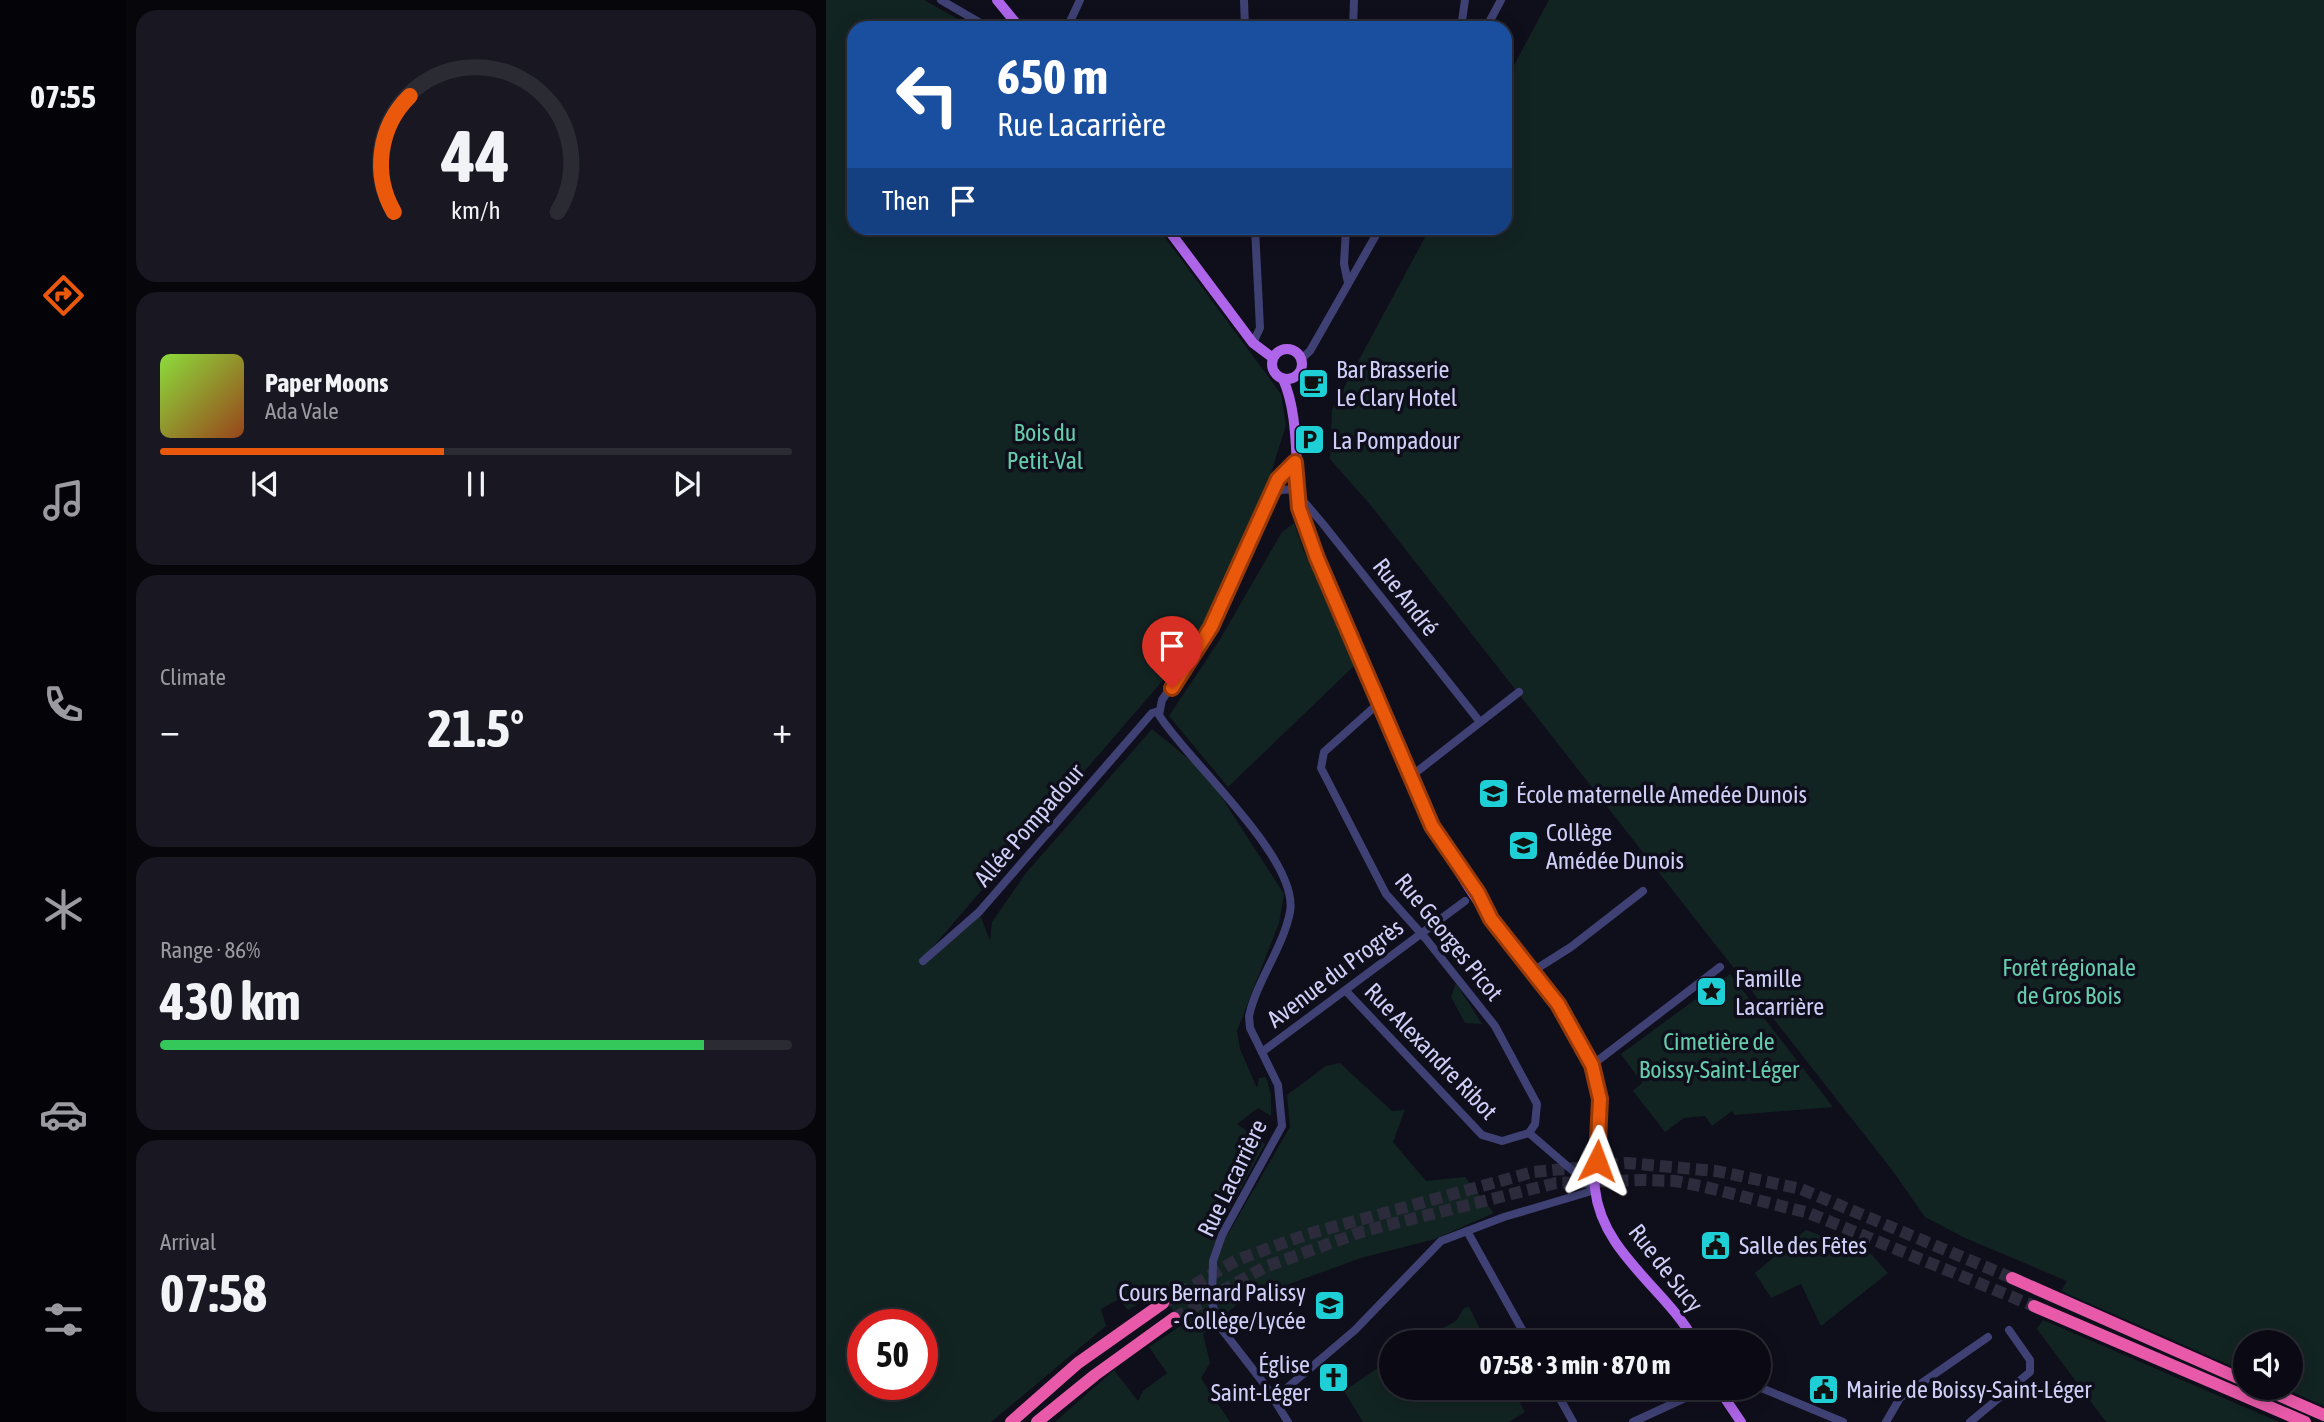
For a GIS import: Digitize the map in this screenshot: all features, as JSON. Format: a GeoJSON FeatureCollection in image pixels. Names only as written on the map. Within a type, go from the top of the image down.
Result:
{"type":"FeatureCollection","features":[{"type":"Feature","properties":{"kind":"highway"},"geometry":{"type":"LineString","coordinates":[[2011,1278],[2233,1376]]}},
{"type":"Feature","properties":{"kind":"highway"},"geometry":{"type":"LineString","coordinates":[[1012,1422],[1078,1363],[1163,1303]]}},
{"type":"Feature","properties":{"kind":"highway"},"geometry":{"type":"LineString","coordinates":[[2034,1306],[2305,1422]]}},
{"type":"Feature","properties":{"kind":"highway"},"geometry":{"type":"LineString","coordinates":[[1037,1422],[1095,1375],[1174,1318]]}},
{"type":"Feature","properties":{"kind":"highway"},"geometry":{"type":"LineString","coordinates":[[2290,1400],[2324,1415]]}},
{"type":"Feature","properties":{"kind":"main road"},"geometry":{"type":"LineString","coordinates":[[997,0],[1014,21]]}},
{"type":"Feature","properties":{"kind":"main road"},"geometry":{"type":"LineString","coordinates":[[1005,11],[1007,21]]}},
{"type":"Feature","properties":{"kind":"main road"},"geometry":{"type":"LineString","coordinates":[[1172,235],[1253,343],[1273,358],[1274,372],[1288,379],[1301,368],[1301,359],[1294,351],[1285,349],[1273,358]]}},
{"type":"Feature","properties":{"kind":"main road","name":"Rue de Sucy"},"geometry":{"type":"LineString","coordinates":[[1288,379],[1298,502],[1317,558],[1432,826],[1453,861],[1478,893],[1491,919],[1558,1004],[1592,1065],[1600,1099],[1595,1189],[1607,1226],[1621,1251],[1688,1330]]}},
{"type":"Feature","properties":{"kind":"main road"},"geometry":{"type":"LineString","coordinates":[[1726,1400],[1741,1422]]}},
{"type":"Feature","properties":{"kind":"street"},"geometry":{"type":"LineString","coordinates":[[941,0],[977,21]]}},
{"type":"Feature","properties":{"kind":"street"},"geometry":{"type":"LineString","coordinates":[[1070,21],[1080,0]]}},
{"type":"Feature","properties":{"kind":"street"},"geometry":{"type":"LineString","coordinates":[[1244,0],[1245,21]]}},
{"type":"Feature","properties":{"kind":"street"},"geometry":{"type":"LineString","coordinates":[[1353,21],[1354,0]]}},
{"type":"Feature","properties":{"kind":"street"},"geometry":{"type":"LineString","coordinates":[[1462,21],[1465,0]]}},
{"type":"Feature","properties":{"kind":"street"},"geometry":{"type":"LineString","coordinates":[[1490,21],[1501,0]]}},
{"type":"Feature","properties":{"kind":"street"},"geometry":{"type":"LineString","coordinates":[[1253,343],[1260,328],[1255,235]]}},
{"type":"Feature","properties":{"kind":"street"},"geometry":{"type":"LineString","coordinates":[[1346,235],[1344,264],[1348,283]]}},
{"type":"Feature","properties":{"kind":"street"},"geometry":{"type":"LineString","coordinates":[[1301,359],[1310,351],[1376,235]]}},
{"type":"Feature","properties":{"kind":"street"},"geometry":{"type":"LineString","coordinates":[[1159,711],[1162,701],[1211,627],[1278,479],[1295,462]]}},
{"type":"Feature","properties":{"kind":"street"},"geometry":{"type":"LineString","coordinates":[[1271,496],[1280,490],[1296,489]]}},
{"type":"Feature","properties":{"kind":"street","name":"Rue André"},"geometry":{"type":"LineString","coordinates":[[1298,502],[1306,504],[1323,524],[1480,722]]}},
{"type":"Feature","properties":{"kind":"street"},"geometry":{"type":"LineString","coordinates":[[1410,777],[1519,692]]}},
{"type":"Feature","properties":{"kind":"street","name":"Rue Georges Picot"},"geometry":{"type":"LineString","coordinates":[[1379,702],[1324,752],[1321,768],[1369,867],[1386,894],[1421,933],[1495,1026],[1531,1090],[1537,1113],[1529,1133]]}},
{"type":"Feature","properties":{"kind":"street","name":"Allée Pompadour"},"geometry":{"type":"LineString","coordinates":[[923,961],[979,912],[1147,719],[1159,711]]}},
{"type":"Feature","properties":{"kind":"street","name":"Rue Lacarrière"},"geometry":{"type":"LineString","coordinates":[[1159,711],[1166,724],[1239,807],[1287,882],[1291,896],[1288,921],[1249,1016],[1250,1028],[1280,1094],[1282,1126],[1222,1235],[1213,1261],[1212,1302],[1217,1323],[1288,1422]]}},
{"type":"Feature","properties":{"kind":"street"},"geometry":{"type":"LineString","coordinates":[[1533,971],[1571,947],[1643,891]]}},
{"type":"Feature","properties":{"kind":"street","name":"Avenue du Progrès"},"geometry":{"type":"LineString","coordinates":[[1262,1052],[1465,901]]}},
{"type":"Feature","properties":{"kind":"street"},"geometry":{"type":"LineString","coordinates":[[1592,1065],[1720,967]]}},
{"type":"Feature","properties":{"kind":"street","name":"Rue Alexandre Ribot"},"geometry":{"type":"LineString","coordinates":[[1346,990],[1482,1135],[1502,1141],[1529,1133]]}},
{"type":"Feature","properties":{"kind":"street"},"geometry":{"type":"LineString","coordinates":[[1529,1133],[1595,1189]]}},
{"type":"Feature","properties":{"kind":"street"},"geometry":{"type":"LineString","coordinates":[[1274,1399],[1355,1330],[1441,1241],[1595,1189]]}},
{"type":"Feature","properties":{"kind":"street"},"geometry":{"type":"LineString","coordinates":[[1467,1231],[1522,1330]]}},
{"type":"Feature","properties":{"kind":"street"},"geometry":{"type":"LineString","coordinates":[[1970,1422],[2030,1372],[2030,1360],[2009,1330]]}},
{"type":"Feature","properties":{"kind":"street"},"geometry":{"type":"LineString","coordinates":[[1886,1422],[1900,1398],[1988,1336]]}},
{"type":"Feature","properties":{"kind":"street"},"geometry":{"type":"LineString","coordinates":[[1771,1392],[1843,1422]]}},
{"type":"Feature","properties":{"kind":"street"},"geometry":{"type":"LineString","coordinates":[[1561,1400],[1573,1422]]}},
{"type":"Feature","properties":{"kind":"street"},"geometry":{"type":"LineString","coordinates":[[1633,1422],[1681,1400]]}},
{"type":"Feature","properties":{"kind":"green space","name":"Bois du Petit-Val"},"geometry":{"type":"Polygon","coordinates":[[[826,0],[924,0],[962,21],[847,21],[847,235],[1163,235],[1281,394],[1286,425],[1267,486],[1205,621],[1165,678],[924,957],[979,912],[990,941],[992,922],[1026,873],[1152,729],[1206,773],[1284,894],[1279,923],[1237,1031],[1240,1049],[1257,1088],[1259,1078],[1266,1077],[1271,1095],[1271,1116],[1258,1108],[1237,1124],[1265,1144],[1213,1240],[1228,1234],[1290,1127],[1287,1095],[1326,1066],[1340,1063],[1392,1111],[1405,1110],[1393,1142],[1426,1181],[1465,1177],[1494,1213],[1435,1239],[1361,1258],[1240,1302],[1203,1334],[1210,1363],[1201,1378],[1230,1422],[1055,1422],[1114,1370],[1138,1401],[1143,1391],[1167,1373],[1149,1347],[1182,1325],[1160,1291],[1128,1310],[1119,1299],[1101,1309],[1106,1326],[991,1422],[826,1422],[826,0]]]}},
{"type":"Feature","properties":{"kind":"green space","name":"Forêt régionale de Gros Bois"},"geometry":{"type":"Polygon","coordinates":[[[1549,0],[2324,0],[2324,1406],[2303,1397],[2303,1330],[2233,1330],[2233,1367],[2061,1291],[2067,1281],[1965,1238],[1925,1217],[1892,1170],[1373,508],[1330,459],[1332,410],[1426,235],[1512,235],[1512,69],[1549,0]]]}},
{"type":"Feature","properties":{"kind":"green space"},"geometry":{"type":"Polygon","coordinates":[[[1294,523],[1303,549],[1356,664],[1228,787],[1169,716],[1219,641],[1282,532],[1294,523]]]}},
{"type":"Feature","properties":{"kind":"green space","name":"Cimetière de Boissy-Saint-Léger"},"geometry":{"type":"Polygon","coordinates":[[[1730,974],[1833,1107],[1735,1115],[1732,1111],[1712,1126],[1705,1116],[1684,1118],[1665,1132],[1633,1091],[1642,1083],[1621,1054],[1730,974]]]}},
{"type":"Feature","properties":{"kind":"green space"},"geometry":{"type":"Polygon","coordinates":[[[1456,983],[1482,1024],[1465,1023],[1451,997],[1456,983]]]}},
{"type":"Feature","properties":{"kind":"green space"},"geometry":{"type":"Polygon","coordinates":[[[1806,1230],[1871,1254],[1888,1273],[1821,1326],[1801,1284],[1771,1298],[1755,1273],[1806,1230]]]}},
{"type":"Feature","properties":{"kind":"green space"},"geometry":{"type":"Polygon","coordinates":[[[1469,1307],[1481,1330],[1439,1330],[1456,1321],[1464,1308],[1469,1307]]]}},
{"type":"Feature","properties":{"kind":"green space"},"geometry":{"type":"Polygon","coordinates":[[[2043,1320],[2279,1422],[2106,1422],[2037,1329],[2043,1320]]]}},
{"type":"Feature","properties":{"kind":"green space"},"geometry":{"type":"Polygon","coordinates":[[[1379,1367],[1379,1400],[1519,1400],[1525,1412],[1509,1422],[1363,1422],[1344,1391],[1379,1367]]]}},
{"type":"Feature","properties":{"kind":"tunnel"},"geometry":{"type":"LineString","coordinates":[[1163,1303],[1237,1260],[1308,1234],[1533,1172],[1627,1163],[1716,1171],[1801,1189],[2012,1278]]}},
{"type":"Feature","properties":{"kind":"tunnel"},"geometry":{"type":"LineString","coordinates":[[1174,1318],[1265,1267],[1364,1231],[1556,1183],[1643,1180],[1675,1181],[1809,1213],[2034,1306]]}},
{"type":"Feature","properties":{"kind":"place","name":"Bar Brasserie Le Clary Hotel"},"geometry":{"type":"Point","coordinates":[1313,383]}},
{"type":"Feature","properties":{"kind":"place","name":"La Pompadour"},"geometry":{"type":"Point","coordinates":[1309,440]}},
{"type":"Feature","properties":{"kind":"place","name":"École maternelle Amedée Dunois"},"geometry":{"type":"Point","coordinates":[1493,794]}},
{"type":"Feature","properties":{"kind":"place","name":"Collège Amédée Dunois"},"geometry":{"type":"Point","coordinates":[1523,846]}},
{"type":"Feature","properties":{"kind":"place","name":"Famille Lacarrière"},"geometry":{"type":"Point","coordinates":[1712,992]}},
{"type":"Feature","properties":{"kind":"place","name":"Salle des Fêtes"},"geometry":{"type":"Point","coordinates":[1716,1245]}},
{"type":"Feature","properties":{"kind":"place","name":"Cours Bernard Palissy - Collège/Lycée"},"geometry":{"type":"Point","coordinates":[1329,1306]}},
{"type":"Feature","properties":{"kind":"place","name":"Église Saint-Léger"},"geometry":{"type":"Point","coordinates":[1333,1378]}},
{"type":"Feature","properties":{"kind":"place","name":"Mairie de Boissy-Saint-Léger"},"geometry":{"type":"Point","coordinates":[1823,1389]}},
{"type":"Feature","properties":{"kind":"route"},"geometry":{"type":"LineString","coordinates":[[1172,688],[1211,627],[1278,479],[1287,467],[1295,462],[1299,508],[1306,531],[1422,806],[1453,861],[1478,893],[1491,919],[1558,1004],[1592,1065],[1599,1085],[1600,1099],[1597,1161]]}}]}
